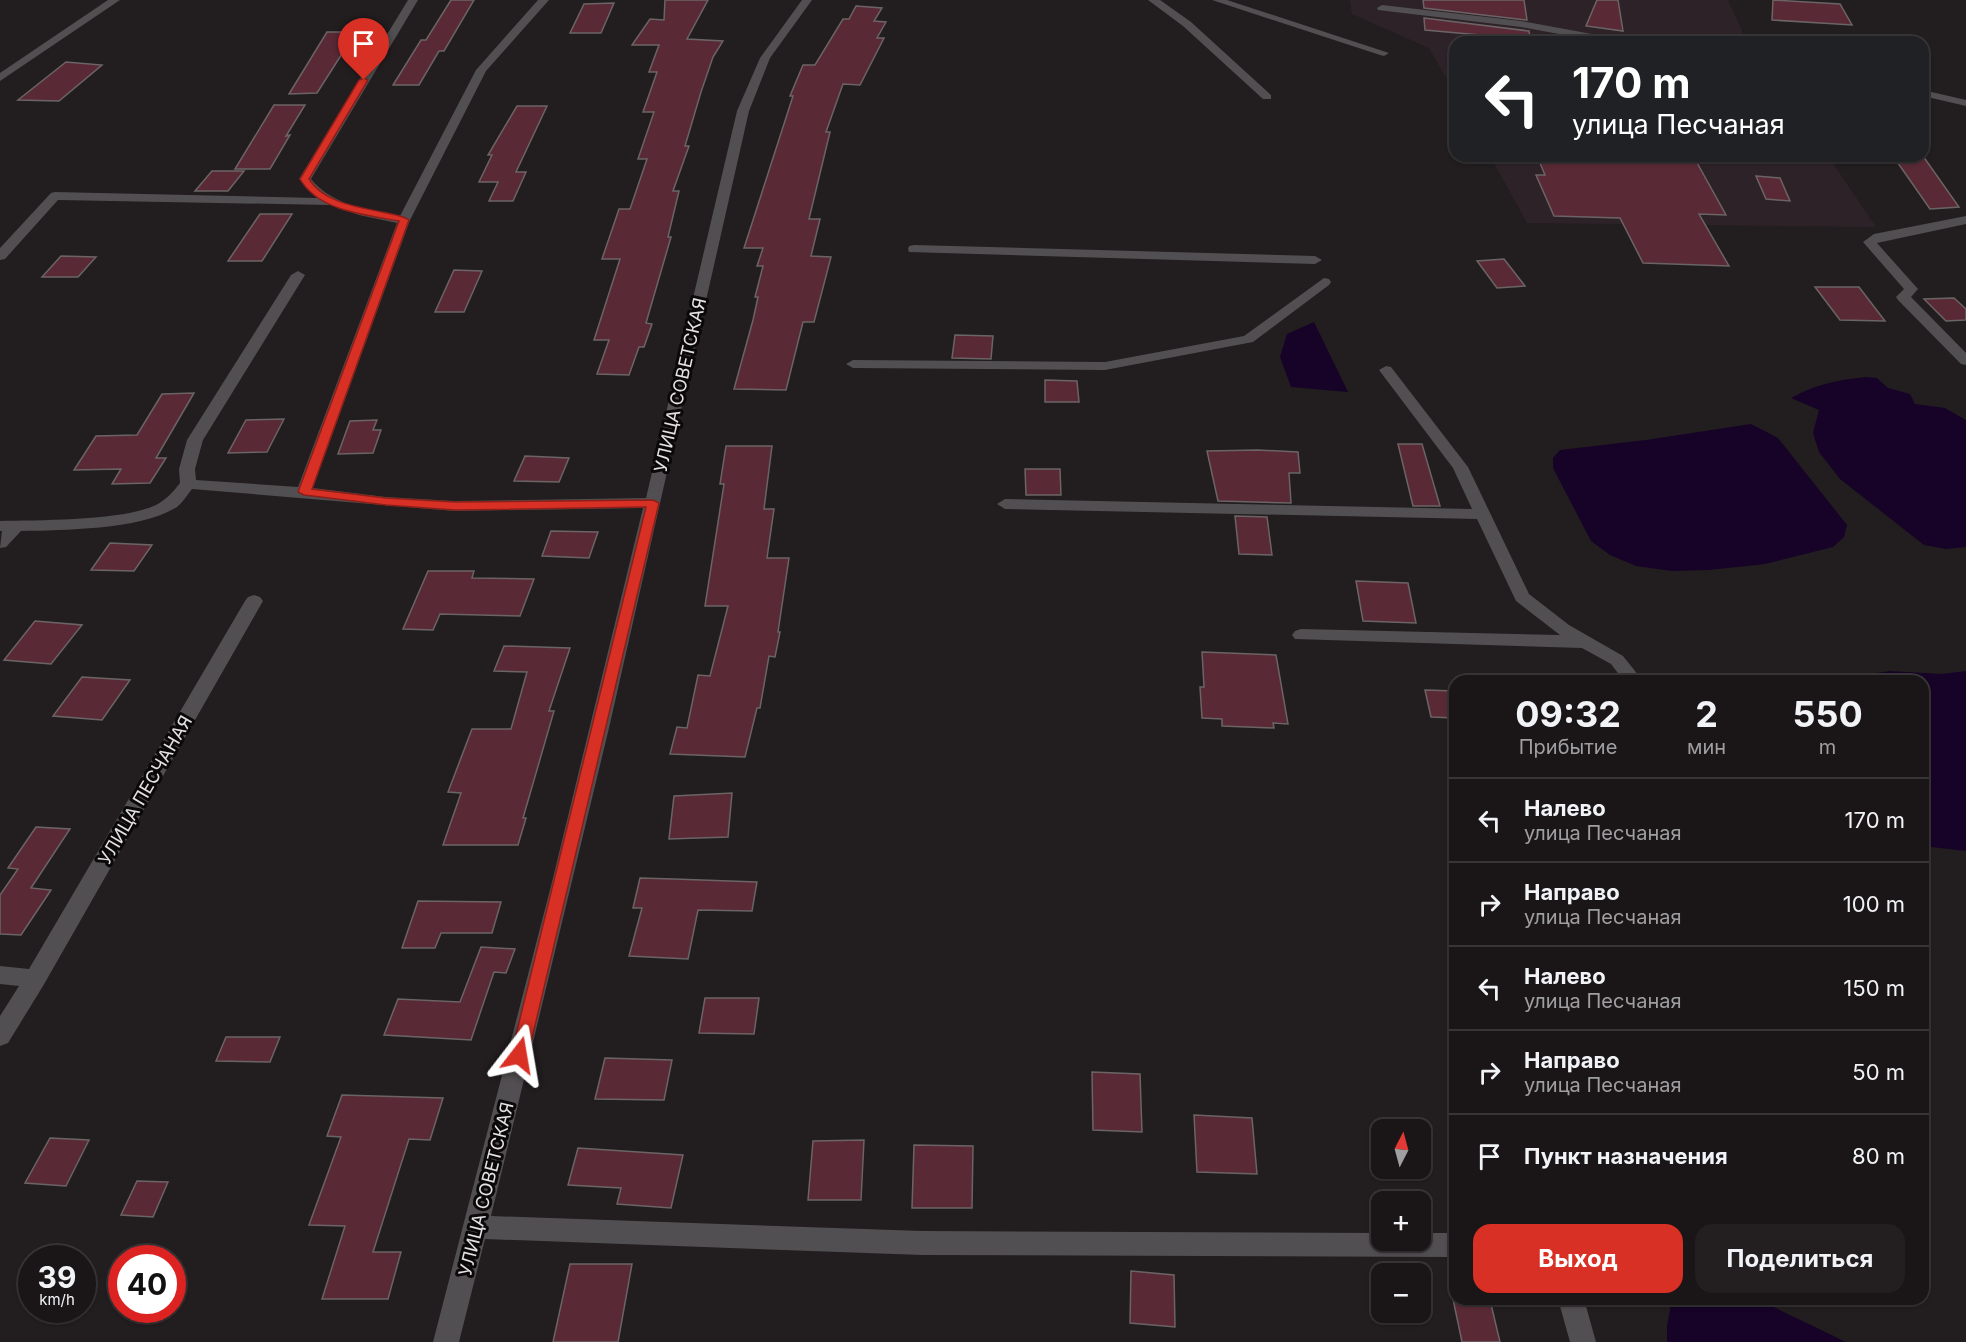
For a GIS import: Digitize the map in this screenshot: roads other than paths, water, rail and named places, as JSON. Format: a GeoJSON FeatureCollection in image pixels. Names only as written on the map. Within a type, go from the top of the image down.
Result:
{"type":"FeatureCollection","features":[{"type":"Feature","properties":{"kind":"street"},"geometry":{"type":"LineString","coordinates":[[1,77],[115,0]]}},
{"type":"Feature","properties":{"kind":"street"},"geometry":{"type":"LineString","coordinates":[[404,220],[362,211],[322,198],[310,189],[305,179],[413,0]]}},
{"type":"Feature","properties":{"kind":"street"},"geometry":{"type":"LineString","coordinates":[[304,492],[404,220],[481,70],[505,40],[544,0]]}},
{"type":"Feature","properties":{"kind":"street","name":"УЛИЦА СОВЕТСКАЯ"},"geometry":{"type":"LineString","coordinates":[[446,1342],[653,503],[743,111],[765,58],[807,0]]}},
{"type":"Feature","properties":{"kind":"street"},"geometry":{"type":"LineString","coordinates":[[1153,0],[1187,24],[1267,97]]}},
{"type":"Feature","properties":{"kind":"street"},"geometry":{"type":"LineString","coordinates":[[1217,0],[1384,53]]}},
{"type":"Feature","properties":{"kind":"street"},"geometry":{"type":"LineString","coordinates":[[1382,8],[1521,24],[1586,36]]}},
{"type":"Feature","properties":{"kind":"street"},"geometry":{"type":"LineString","coordinates":[[1929,94],[1966,103]]}},
{"type":"Feature","properties":{"kind":"street"},"geometry":{"type":"LineString","coordinates":[[0,256],[55,196],[339,203]]}},
{"type":"Feature","properties":{"kind":"street"},"geometry":{"type":"LineString","coordinates":[[1966,220],[1879,237],[1869,242],[1911,289],[1903,297],[1966,361]]}},
{"type":"Feature","properties":{"kind":"street"},"geometry":{"type":"LineString","coordinates":[[914,249],[1315,260]]}},
{"type":"Feature","properties":{"kind":"street"},"geometry":{"type":"LineString","coordinates":[[0,543],[8,526],[99,521],[138,516],[172,503],[188,484],[187,469],[195,440],[298,275]]}},
{"type":"Feature","properties":{"kind":"street"},"geometry":{"type":"LineString","coordinates":[[854,364],[1105,366],[1248,339],[1324,282]]}},
{"type":"Feature","properties":{"kind":"street"},"geometry":{"type":"LineString","coordinates":[[1386,370],[1460,467],[1522,597],[1563,629],[1617,660],[1629,675]]}},
{"type":"Feature","properties":{"kind":"street"},"geometry":{"type":"LineString","coordinates":[[188,484],[455,506],[653,503]]}},
{"type":"Feature","properties":{"kind":"street"},"geometry":{"type":"LineString","coordinates":[[1005,504],[1482,514]]}},
{"type":"Feature","properties":{"kind":"street","name":"УЛИЦА ПЕСЧАНАЯ"},"geometry":{"type":"LineString","coordinates":[[0,1036],[254,601]]}},
{"type":"Feature","properties":{"kind":"street"},"geometry":{"type":"LineString","coordinates":[[1301,635],[1585,642]]}},
{"type":"Feature","properties":{"kind":"street"},"geometry":{"type":"LineString","coordinates":[[0,975],[35,979]]}},
{"type":"Feature","properties":{"kind":"street"},"geometry":{"type":"LineString","coordinates":[[476,1227],[922,1243],[1449,1245]]}},
{"type":"Feature","properties":{"kind":"street"},"geometry":{"type":"LineString","coordinates":[[1574,1305],[1583,1342]]}}]}
